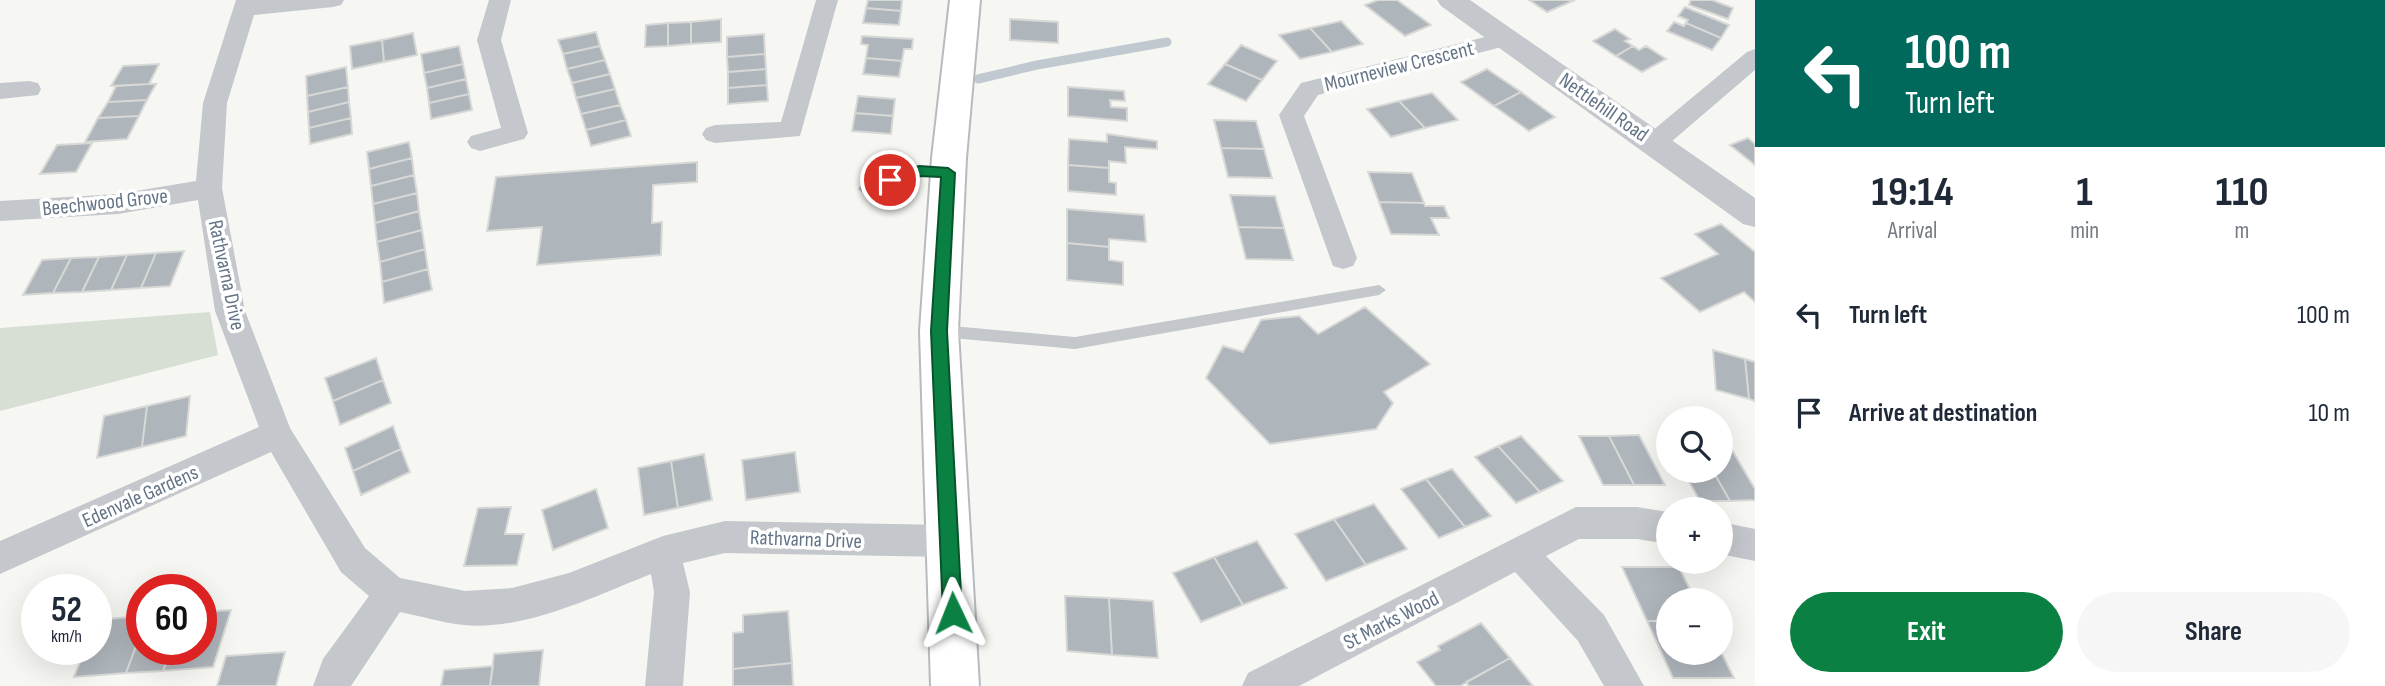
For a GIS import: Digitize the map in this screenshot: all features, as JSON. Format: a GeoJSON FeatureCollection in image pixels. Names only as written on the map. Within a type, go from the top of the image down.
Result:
{"type":"FeatureCollection","features":[{"type":"Feature","properties":{"kind":"main road"},"geometry":{"type":"LineString","coordinates":[[955,686],[939,331],[948,173],[965,0]]}},
{"type":"Feature","properties":{"kind":"street"},"geometry":{"type":"LineString","coordinates":[[246,4],[334,0]]}},
{"type":"Feature","properties":{"kind":"street"},"geometry":{"type":"LineString","coordinates":[[480,142],[516,133],[489,40],[500,0]]}},
{"type":"Feature","properties":{"kind":"street"},"geometry":{"type":"LineString","coordinates":[[715,134],[791,130],[827,0]]}},
{"type":"Feature","properties":{"kind":"street","name":"Nettlehill Road"},"geometry":{"type":"LineString","coordinates":[[1451,0],[1755,215]]}},
{"type":"Feature","properties":{"kind":"street","name":"Rathvarna Drive"},"geometry":{"type":"LineString","coordinates":[[246,4],[215,103],[209,188],[230,311],[277,433],[353,560],[392,593],[465,608],[512,605],[569,590],[663,552],[724,537],[950,541]]}},
{"type":"Feature","properties":{"kind":"street","name":"Mourneview Crescent"},"geometry":{"type":"LineString","coordinates":[[1343,258],[1291,115],[1310,89],[1505,39]]}},
{"type":"Feature","properties":{"kind":"street"},"geometry":{"type":"LineString","coordinates":[[1655,142],[1755,57]]}},
{"type":"Feature","properties":{"kind":"street"},"geometry":{"type":"LineString","coordinates":[[0,91],[29,89]]}},
{"type":"Feature","properties":{"kind":"street","name":"Beechwood Grove"},"geometry":{"type":"LineString","coordinates":[[0,211],[118,204],[209,188]]}},
{"type":"Feature","properties":{"kind":"street","name":"Edenvale Gardens"},"geometry":{"type":"LineString","coordinates":[[1,562],[277,433]]}},
{"type":"Feature","properties":{"kind":"street","name":"St Marks Wood"},"geometry":{"type":"LineString","coordinates":[[1261,686],[1521,554],[1576,523],[1637,523],[1656,526]]}},
{"type":"Feature","properties":{"kind":"street"},"geometry":{"type":"LineString","coordinates":[[1733,541],[1755,545]]}},
{"type":"Feature","properties":{"kind":"street"},"geometry":{"type":"LineString","coordinates":[[663,552],[671,592],[664,686]]}},
{"type":"Feature","properties":{"kind":"street"},"geometry":{"type":"LineString","coordinates":[[1521,554],[1591,628],[1625,686]]}},
{"type":"Feature","properties":{"kind":"street"},"geometry":{"type":"LineString","coordinates":[[332,686],[336,672],[392,593]]}},
{"type":"Feature","properties":{"kind":"lane"},"geometry":{"type":"LineString","coordinates":[[864,189],[919,171],[948,173]]}},
{"type":"Feature","properties":{"kind":"lane"},"geometry":{"type":"LineString","coordinates":[[939,331],[1076,343],[1379,290]]}},
{"type":"Feature","properties":{"kind":"shaded area"},"geometry":{"type":"Polygon","coordinates":[[[210,312],[218,355],[0,411],[0,328],[210,312]]]}},
{"type":"Feature","properties":{"kind":"building"},"geometry":{"type":"Polygon","coordinates":[[[868,0],[902,0],[901,11],[866,8],[868,0]]]}},
{"type":"Feature","properties":{"kind":"building"},"geometry":{"type":"Polygon","coordinates":[[[1378,0],[1397,0],[1431,25],[1405,36],[1365,5],[1378,0]]]}},
{"type":"Feature","properties":{"kind":"building"},"geometry":{"type":"Polygon","coordinates":[[[1529,0],[1575,0],[1547,12],[1529,0]]]}},
{"type":"Feature","properties":{"kind":"building"},"geometry":{"type":"Polygon","coordinates":[[[1691,0],[1712,0],[1733,8],[1728,19],[1689,5],[1691,0]]]}},
{"type":"Feature","properties":{"kind":"building"},"geometry":{"type":"Polygon","coordinates":[[[1685,7],[1729,25],[1721,38],[1686,23],[1688,20],[1678,16],[1685,7]]]}},
{"type":"Feature","properties":{"kind":"building"},"geometry":{"type":"Polygon","coordinates":[[[866,8],[901,11],[899,25],[863,23],[866,8]]]}},
{"type":"Feature","properties":{"kind":"building"},"geometry":{"type":"Polygon","coordinates":[[[721,19],[721,42],[691,44],[691,22],[721,19]]]}},
{"type":"Feature","properties":{"kind":"building"},"geometry":{"type":"Polygon","coordinates":[[[1010,19],[1058,22],[1058,43],[1010,40],[1010,19]]]}},
{"type":"Feature","properties":{"kind":"building"},"geometry":{"type":"Polygon","coordinates":[[[1341,21],[1363,44],[1332,52],[1310,28],[1341,21]]]}},
{"type":"Feature","properties":{"kind":"building"},"geometry":{"type":"Polygon","coordinates":[[[691,22],[691,44],[668,46],[668,23],[691,22]]]}},
{"type":"Feature","properties":{"kind":"building"},"geometry":{"type":"Polygon","coordinates":[[[1674,22],[1684,26],[1686,23],[1721,38],[1712,50],[1667,31],[1674,22]]]}},
{"type":"Feature","properties":{"kind":"building"},"geometry":{"type":"Polygon","coordinates":[[[668,23],[668,46],[645,47],[646,25],[668,23]]]}},
{"type":"Feature","properties":{"kind":"building"},"geometry":{"type":"Polygon","coordinates":[[[1310,28],[1332,52],[1300,59],[1279,35],[1310,28]]]}},
{"type":"Feature","properties":{"kind":"building"},"geometry":{"type":"Polygon","coordinates":[[[1615,29],[1630,39],[1625,41],[1633,46],[1616,56],[1593,41],[1615,29]]]}},
{"type":"Feature","properties":{"kind":"building"},"geometry":{"type":"Polygon","coordinates":[[[596,32],[600,46],[563,54],[558,40],[596,32]]]}},
{"type":"Feature","properties":{"kind":"building"},"geometry":{"type":"Polygon","coordinates":[[[413,33],[417,55],[384,62],[382,40],[413,33]]]}},
{"type":"Feature","properties":{"kind":"building"},"geometry":{"type":"Polygon","coordinates":[[[764,34],[765,54],[727,57],[727,37],[764,34]]]}},
{"type":"Feature","properties":{"kind":"building"},"geometry":{"type":"Polygon","coordinates":[[[862,36],[913,39],[912,49],[904,49],[902,61],[866,58],[868,45],[861,44],[862,36]]]}},
{"type":"Feature","properties":{"kind":"building"},"geometry":{"type":"Polygon","coordinates":[[[382,40],[384,62],[352,69],[350,46],[382,40]]]}},
{"type":"Feature","properties":{"kind":"building"},"geometry":{"type":"Polygon","coordinates":[[[1241,45],[1277,61],[1262,80],[1225,64],[1241,45]]]}},
{"type":"Feature","properties":{"kind":"building"},"geometry":{"type":"Polygon","coordinates":[[[459,46],[463,64],[424,73],[421,54],[459,46]]]}},
{"type":"Feature","properties":{"kind":"building"},"geometry":{"type":"Polygon","coordinates":[[[600,46],[605,60],[567,69],[563,54],[600,46]]]}},
{"type":"Feature","properties":{"kind":"building"},"geometry":{"type":"Polygon","coordinates":[[[1633,46],[1639,50],[1646,46],[1666,59],[1642,72],[1616,56],[1633,46]]]}},
{"type":"Feature","properties":{"kind":"building"},"geometry":{"type":"Polygon","coordinates":[[[765,54],[766,69],[728,72],[727,57],[765,54]]]}},
{"type":"Feature","properties":{"kind":"building"},"geometry":{"type":"Polygon","coordinates":[[[866,58],[902,61],[899,77],[863,74],[866,58]]]}},
{"type":"Feature","properties":{"kind":"building"},"geometry":{"type":"Polygon","coordinates":[[[605,60],[610,74],[572,83],[567,69],[605,60]]]}},
{"type":"Feature","properties":{"kind":"building"},"geometry":{"type":"Polygon","coordinates":[[[159,64],[149,84],[111,86],[123,66],[159,64]]]}},
{"type":"Feature","properties":{"kind":"building"},"geometry":{"type":"Polygon","coordinates":[[[463,64],[466,79],[427,88],[424,73],[463,64]]]}},
{"type":"Feature","properties":{"kind":"building"},"geometry":{"type":"Polygon","coordinates":[[[1225,64],[1262,80],[1246,101],[1208,84],[1225,64]]]}},
{"type":"Feature","properties":{"kind":"building"},"geometry":{"type":"Polygon","coordinates":[[[346,67],[348,87],[307,96],[306,76],[346,67]]]}},
{"type":"Feature","properties":{"kind":"building"},"geometry":{"type":"Polygon","coordinates":[[[766,69],[767,85],[728,88],[728,72],[766,69]]]}},
{"type":"Feature","properties":{"kind":"building"},"geometry":{"type":"Polygon","coordinates":[[[1487,69],[1521,92],[1494,106],[1461,82],[1487,69]]]}},
{"type":"Feature","properties":{"kind":"building"},"geometry":{"type":"Polygon","coordinates":[[[610,74],[615,89],[576,98],[572,83],[610,74]]]}},
{"type":"Feature","properties":{"kind":"building"},"geometry":{"type":"Polygon","coordinates":[[[466,79],[469,94],[429,103],[427,88],[466,79]]]}},
{"type":"Feature","properties":{"kind":"building"},"geometry":{"type":"Polygon","coordinates":[[[156,84],[147,100],[108,102],[116,86],[156,84]]]}},
{"type":"Feature","properties":{"kind":"building"},"geometry":{"type":"Polygon","coordinates":[[[767,85],[768,101],[728,104],[728,88],[767,85]]]}},
{"type":"Feature","properties":{"kind":"building"},"geometry":{"type":"Polygon","coordinates":[[[348,87],[349,102],[308,112],[307,96],[348,87]]]}},
{"type":"Feature","properties":{"kind":"building"},"geometry":{"type":"Polygon","coordinates":[[[1068,87],[1124,91],[1125,101],[1110,100],[1111,107],[1127,108],[1127,121],[1068,116],[1068,87]]]}},
{"type":"Feature","properties":{"kind":"building"},"geometry":{"type":"Polygon","coordinates":[[[615,89],[620,105],[581,114],[576,98],[615,89]]]}},
{"type":"Feature","properties":{"kind":"building"},"geometry":{"type":"Polygon","coordinates":[[[1521,92],[1555,117],[1529,131],[1494,106],[1521,92]]]}},
{"type":"Feature","properties":{"kind":"building"},"geometry":{"type":"Polygon","coordinates":[[[1432,93],[1458,120],[1425,128],[1399,101],[1432,93]]]}},
{"type":"Feature","properties":{"kind":"building"},"geometry":{"type":"Polygon","coordinates":[[[469,94],[472,110],[431,119],[429,103],[469,94]]]}},
{"type":"Feature","properties":{"kind":"building"},"geometry":{"type":"Polygon","coordinates":[[[858,96],[895,99],[893,116],[855,113],[858,96]]]}},
{"type":"Feature","properties":{"kind":"building"},"geometry":{"type":"Polygon","coordinates":[[[147,100],[139,116],[98,118],[108,102],[147,100]]]}},
{"type":"Feature","properties":{"kind":"building"},"geometry":{"type":"Polygon","coordinates":[[[1399,101],[1425,128],[1391,137],[1367,109],[1399,101]]]}},
{"type":"Feature","properties":{"kind":"building"},"geometry":{"type":"Polygon","coordinates":[[[349,102],[351,118],[309,128],[308,112],[349,102]]]}},
{"type":"Feature","properties":{"kind":"building"},"geometry":{"type":"Polygon","coordinates":[[[620,105],[626,120],[586,130],[581,114],[620,105]]]}},
{"type":"Feature","properties":{"kind":"building"},"geometry":{"type":"Polygon","coordinates":[[[855,113],[893,116],[891,134],[852,131],[855,113]]]}},
{"type":"Feature","properties":{"kind":"building"},"geometry":{"type":"Polygon","coordinates":[[[139,116],[127,139],[85,142],[98,118],[139,116]]]}},
{"type":"Feature","properties":{"kind":"building"},"geometry":{"type":"Polygon","coordinates":[[[351,118],[352,134],[310,144],[309,128],[351,118]]]}},
{"type":"Feature","properties":{"kind":"building"},"geometry":{"type":"Polygon","coordinates":[[[626,120],[631,136],[591,146],[586,130],[626,120]]]}},
{"type":"Feature","properties":{"kind":"building"},"geometry":{"type":"Polygon","coordinates":[[[1214,120],[1256,121],[1264,149],[1221,148],[1214,120]]]}},
{"type":"Feature","properties":{"kind":"building"},"geometry":{"type":"Polygon","coordinates":[[[1107,134],[1157,141],[1157,149],[1125,147],[1126,163],[1109,161],[1109,168],[1068,165],[1069,139],[1107,142],[1107,134]]]}},
{"type":"Feature","properties":{"kind":"building"},"geometry":{"type":"Polygon","coordinates":[[[1748,138],[1755,144],[1755,165],[1730,145],[1748,138]]]}},
{"type":"Feature","properties":{"kind":"building"},"geometry":{"type":"Polygon","coordinates":[[[409,142],[412,158],[369,169],[367,152],[409,142]]]}},
{"type":"Feature","properties":{"kind":"building"},"geometry":{"type":"Polygon","coordinates":[[[92,143],[76,172],[40,174],[57,145],[92,143]]]}},
{"type":"Feature","properties":{"kind":"building"},"geometry":{"type":"Polygon","coordinates":[[[1221,148],[1264,149],[1272,178],[1228,177],[1221,148]]]}},
{"type":"Feature","properties":{"kind":"building"},"geometry":{"type":"Polygon","coordinates":[[[412,158],[414,175],[371,186],[369,169],[412,158]]]}},
{"type":"Feature","properties":{"kind":"building"},"geometry":{"type":"Polygon","coordinates":[[[697,162],[697,182],[653,185],[652,223],[662,222],[661,255],[537,265],[542,227],[487,231],[496,177],[697,162]]]}},
{"type":"Feature","properties":{"kind":"building"},"geometry":{"type":"Polygon","coordinates":[[[1068,165],[1109,168],[1109,182],[1116,183],[1116,195],[1068,191],[1068,165]]]}},
{"type":"Feature","properties":{"kind":"building"},"geometry":{"type":"Polygon","coordinates":[[[1368,172],[1412,173],[1424,203],[1379,202],[1368,172]]]}},
{"type":"Feature","properties":{"kind":"building"},"geometry":{"type":"Polygon","coordinates":[[[414,175],[417,193],[373,204],[371,186],[414,175]]]}},
{"type":"Feature","properties":{"kind":"building"},"geometry":{"type":"Polygon","coordinates":[[[417,193],[419,211],[375,223],[373,204],[417,193]]]}},
{"type":"Feature","properties":{"kind":"building"},"geometry":{"type":"Polygon","coordinates":[[[1230,195],[1275,196],[1284,228],[1238,227],[1230,195]]]}},
{"type":"Feature","properties":{"kind":"building"},"geometry":{"type":"Polygon","coordinates":[[[1379,202],[1444,206],[1449,218],[1431,218],[1439,235],[1391,234],[1379,202]]]}},
{"type":"Feature","properties":{"kind":"building"},"geometry":{"type":"Polygon","coordinates":[[[1067,209],[1144,215],[1146,242],[1109,239],[1109,247],[1067,243],[1067,209]]]}},
{"type":"Feature","properties":{"kind":"building"},"geometry":{"type":"Polygon","coordinates":[[[419,211],[422,230],[377,242],[375,223],[419,211]]]}},
{"type":"Feature","properties":{"kind":"building"},"geometry":{"type":"Polygon","coordinates":[[[1721,224],[1755,252],[1755,302],[1744,292],[1700,312],[1661,278],[1718,254],[1695,234],[1721,224]]]}},
{"type":"Feature","properties":{"kind":"building"},"geometry":{"type":"Polygon","coordinates":[[[1238,227],[1284,228],[1293,260],[1246,259],[1238,227]]]}},
{"type":"Feature","properties":{"kind":"building"},"geometry":{"type":"Polygon","coordinates":[[[422,230],[425,249],[380,262],[377,242],[422,230]]]}},
{"type":"Feature","properties":{"kind":"building"},"geometry":{"type":"Polygon","coordinates":[[[1067,243],[1109,247],[1109,260],[1123,262],[1123,285],[1067,280],[1067,243]]]}},
{"type":"Feature","properties":{"kind":"building"},"geometry":{"type":"Polygon","coordinates":[[[425,249],[428,269],[382,282],[380,262],[425,249]]]}},
{"type":"Feature","properties":{"kind":"building"},"geometry":{"type":"Polygon","coordinates":[[[184,251],[170,286],[141,288],[156,253],[184,251]]]}},
{"type":"Feature","properties":{"kind":"building"},"geometry":{"type":"Polygon","coordinates":[[[156,253],[141,288],[111,290],[127,255],[156,253]]]}},
{"type":"Feature","properties":{"kind":"building"},"geometry":{"type":"Polygon","coordinates":[[[127,255],[111,290],[82,292],[99,257],[127,255]]]}},
{"type":"Feature","properties":{"kind":"building"},"geometry":{"type":"Polygon","coordinates":[[[99,257],[82,292],[53,293],[71,258],[99,257]]]}},
{"type":"Feature","properties":{"kind":"building"},"geometry":{"type":"Polygon","coordinates":[[[71,258],[53,293],[23,295],[42,260],[71,258]]]}},
{"type":"Feature","properties":{"kind":"building"},"geometry":{"type":"Polygon","coordinates":[[[428,269],[432,290],[384,303],[382,282],[428,269]]]}},
{"type":"Feature","properties":{"kind":"building"},"geometry":{"type":"Polygon","coordinates":[[[1365,307],[1430,364],[1384,392],[1393,403],[1376,429],[1270,444],[1206,378],[1223,346],[1243,352],[1261,320],[1299,316],[1318,334],[1365,307]]]}},
{"type":"Feature","properties":{"kind":"building"},"geometry":{"type":"Polygon","coordinates":[[[1713,350],[1745,359],[1749,399],[1716,390],[1713,350]]]}},
{"type":"Feature","properties":{"kind":"building"},"geometry":{"type":"Polygon","coordinates":[[[376,358],[383,380],[333,401],[325,378],[376,358]]]}},
{"type":"Feature","properties":{"kind":"building"},"geometry":{"type":"Polygon","coordinates":[[[1745,359],[1755,362],[1755,401],[1749,399],[1745,359]]]}},
{"type":"Feature","properties":{"kind":"building"},"geometry":{"type":"Polygon","coordinates":[[[383,380],[391,403],[340,425],[333,401],[383,380]]]}},
{"type":"Feature","properties":{"kind":"building"},"geometry":{"type":"Polygon","coordinates":[[[190,396],[186,436],[142,447],[147,406],[190,396]]]}},
{"type":"Feature","properties":{"kind":"building"},"geometry":{"type":"Polygon","coordinates":[[[147,406],[142,447],[97,458],[104,416],[147,406]]]}},
{"type":"Feature","properties":{"kind":"building"},"geometry":{"type":"Polygon","coordinates":[[[393,426],[401,449],[353,471],[345,448],[393,426]]]}},
{"type":"Feature","properties":{"kind":"building"},"geometry":{"type":"Polygon","coordinates":[[[1639,435],[1656,468],[1656,483],[1665,485],[1634,485],[1609,436],[1639,435]]]}},
{"type":"Feature","properties":{"kind":"building"},"geometry":{"type":"Polygon","coordinates":[[[1521,436],[1563,481],[1540,492],[1498,446],[1521,436]]]}},
{"type":"Feature","properties":{"kind":"building"},"geometry":{"type":"Polygon","coordinates":[[[1579,436],[1609,436],[1634,485],[1603,485],[1579,436]]]}},
{"type":"Feature","properties":{"kind":"building"},"geometry":{"type":"Polygon","coordinates":[[[1498,446],[1540,492],[1516,503],[1475,457],[1498,446]]]}},
{"type":"Feature","properties":{"kind":"building"},"geometry":{"type":"Polygon","coordinates":[[[401,449],[410,472],[361,495],[353,471],[401,449]]]}},
{"type":"Feature","properties":{"kind":"building"},"geometry":{"type":"Polygon","coordinates":[[[795,452],[800,492],[746,500],[742,460],[795,452]]]}},
{"type":"Feature","properties":{"kind":"building"},"geometry":{"type":"Polygon","coordinates":[[[1733,452],[1755,489],[1755,500],[1733,501],[1733,497],[1728,497],[1720,483],[1733,483],[1733,452]]]}},
{"type":"Feature","properties":{"kind":"building"},"geometry":{"type":"Polygon","coordinates":[[[704,454],[712,500],[678,508],[671,461],[704,454]]]}},
{"type":"Feature","properties":{"kind":"building"},"geometry":{"type":"Polygon","coordinates":[[[671,461],[678,508],[644,515],[638,468],[671,461]]]}},
{"type":"Feature","properties":{"kind":"building"},"geometry":{"type":"Polygon","coordinates":[[[1452,469],[1491,516],[1465,527],[1426,479],[1452,469]]]}},
{"type":"Feature","properties":{"kind":"building"},"geometry":{"type":"Polygon","coordinates":[[[1426,479],[1465,527],[1439,538],[1401,489],[1426,479]]]}},
{"type":"Feature","properties":{"kind":"building"},"geometry":{"type":"Polygon","coordinates":[[[1690,483],[1720,483],[1728,497],[1698,497],[1690,483]]]}},
{"type":"Feature","properties":{"kind":"building"},"geometry":{"type":"Polygon","coordinates":[[[596,489],[608,528],[553,550],[542,510],[596,489]]]}},
{"type":"Feature","properties":{"kind":"building"},"geometry":{"type":"Polygon","coordinates":[[[1374,504],[1407,549],[1366,565],[1334,519],[1374,504]]]}},
{"type":"Feature","properties":{"kind":"building"},"geometry":{"type":"Polygon","coordinates":[[[511,507],[505,534],[524,534],[517,565],[464,566],[478,508],[511,507]]]}},
{"type":"Feature","properties":{"kind":"building"},"geometry":{"type":"Polygon","coordinates":[[[1334,519],[1366,565],[1326,581],[1295,534],[1334,519]]]}},
{"type":"Feature","properties":{"kind":"building"},"geometry":{"type":"Polygon","coordinates":[[[1257,541],[1287,588],[1243,605],[1214,557],[1257,541]]]}},
{"type":"Feature","properties":{"kind":"building"},"geometry":{"type":"Polygon","coordinates":[[[1214,557],[1243,605],[1201,622],[1173,573],[1214,557]]]}},
{"type":"Feature","properties":{"kind":"building"},"geometry":{"type":"Polygon","coordinates":[[[1622,567],[1656,567],[1656,574],[1682,574],[1689,588],[1656,588],[1656,621],[1647,621],[1622,567]]]}},
{"type":"Feature","properties":{"kind":"building"},"geometry":{"type":"Polygon","coordinates":[[[1065,596],[1109,598],[1112,655],[1067,651],[1065,596]]]}},
{"type":"Feature","properties":{"kind":"building"},"geometry":{"type":"Polygon","coordinates":[[[1109,598],[1153,601],[1158,658],[1112,655],[1109,598]]]}},
{"type":"Feature","properties":{"kind":"building"},"geometry":{"type":"Polygon","coordinates":[[[231,610],[217,654],[217,611],[231,610]]]}},
{"type":"Feature","properties":{"kind":"building"},"geometry":{"type":"Polygon","coordinates":[[[788,611],[792,663],[733,669],[733,633],[743,632],[743,615],[788,611]]]}},
{"type":"Feature","properties":{"kind":"building"},"geometry":{"type":"Polygon","coordinates":[[[126,617],[126,665],[129,665],[126,673],[74,677],[79,665],[112,665],[112,619],[126,617]]]}},
{"type":"Feature","properties":{"kind":"building"},"geometry":{"type":"Polygon","coordinates":[[[1647,621],[1656,621],[1656,641],[1647,621]]]}},
{"type":"Feature","properties":{"kind":"building"},"geometry":{"type":"Polygon","coordinates":[[[1481,623],[1510,658],[1460,686],[1436,686],[1417,662],[1440,650],[1438,646],[1481,623]]]}},
{"type":"Feature","properties":{"kind":"building"},"geometry":{"type":"Polygon","coordinates":[[[543,650],[539,686],[490,686],[494,654],[543,650]]]}},
{"type":"Feature","properties":{"kind":"building"},"geometry":{"type":"Polygon","coordinates":[[[285,652],[276,686],[217,686],[226,656],[285,652]]]}},
{"type":"Feature","properties":{"kind":"building"},"geometry":{"type":"Polygon","coordinates":[[[1510,658],[1533,686],[1469,686],[1466,682],[1510,658]]]}},
{"type":"Feature","properties":{"kind":"building"},"geometry":{"type":"Polygon","coordinates":[[[792,663],[793,686],[733,686],[733,669],[792,663]]]}},
{"type":"Feature","properties":{"kind":"building"},"geometry":{"type":"Polygon","coordinates":[[[129,665],[165,665],[163,671],[126,673],[129,665]]]}},
{"type":"Feature","properties":{"kind":"building"},"geometry":{"type":"Polygon","coordinates":[[[165,665],[214,665],[213,667],[163,671],[165,665]]]}},
{"type":"Feature","properties":{"kind":"building"},"geometry":{"type":"Polygon","coordinates":[[[1667,665],[1728,665],[1734,678],[1673,678],[1667,665]]]}},
{"type":"Feature","properties":{"kind":"building"},"geometry":{"type":"Polygon","coordinates":[[[493,666],[490,686],[441,686],[444,670],[493,666]]]}},
{"type":"Feature","properties":{"kind":"waterway"},"geometry":{"type":"LineString","coordinates":[[978,79],[1037,65],[1167,42]]}},
{"type":"Feature","properties":{"kind":"route"},"geometry":{"type":"LineString","coordinates":[[890,180],[919,171],[948,173],[939,331],[953,613]]}}]}
